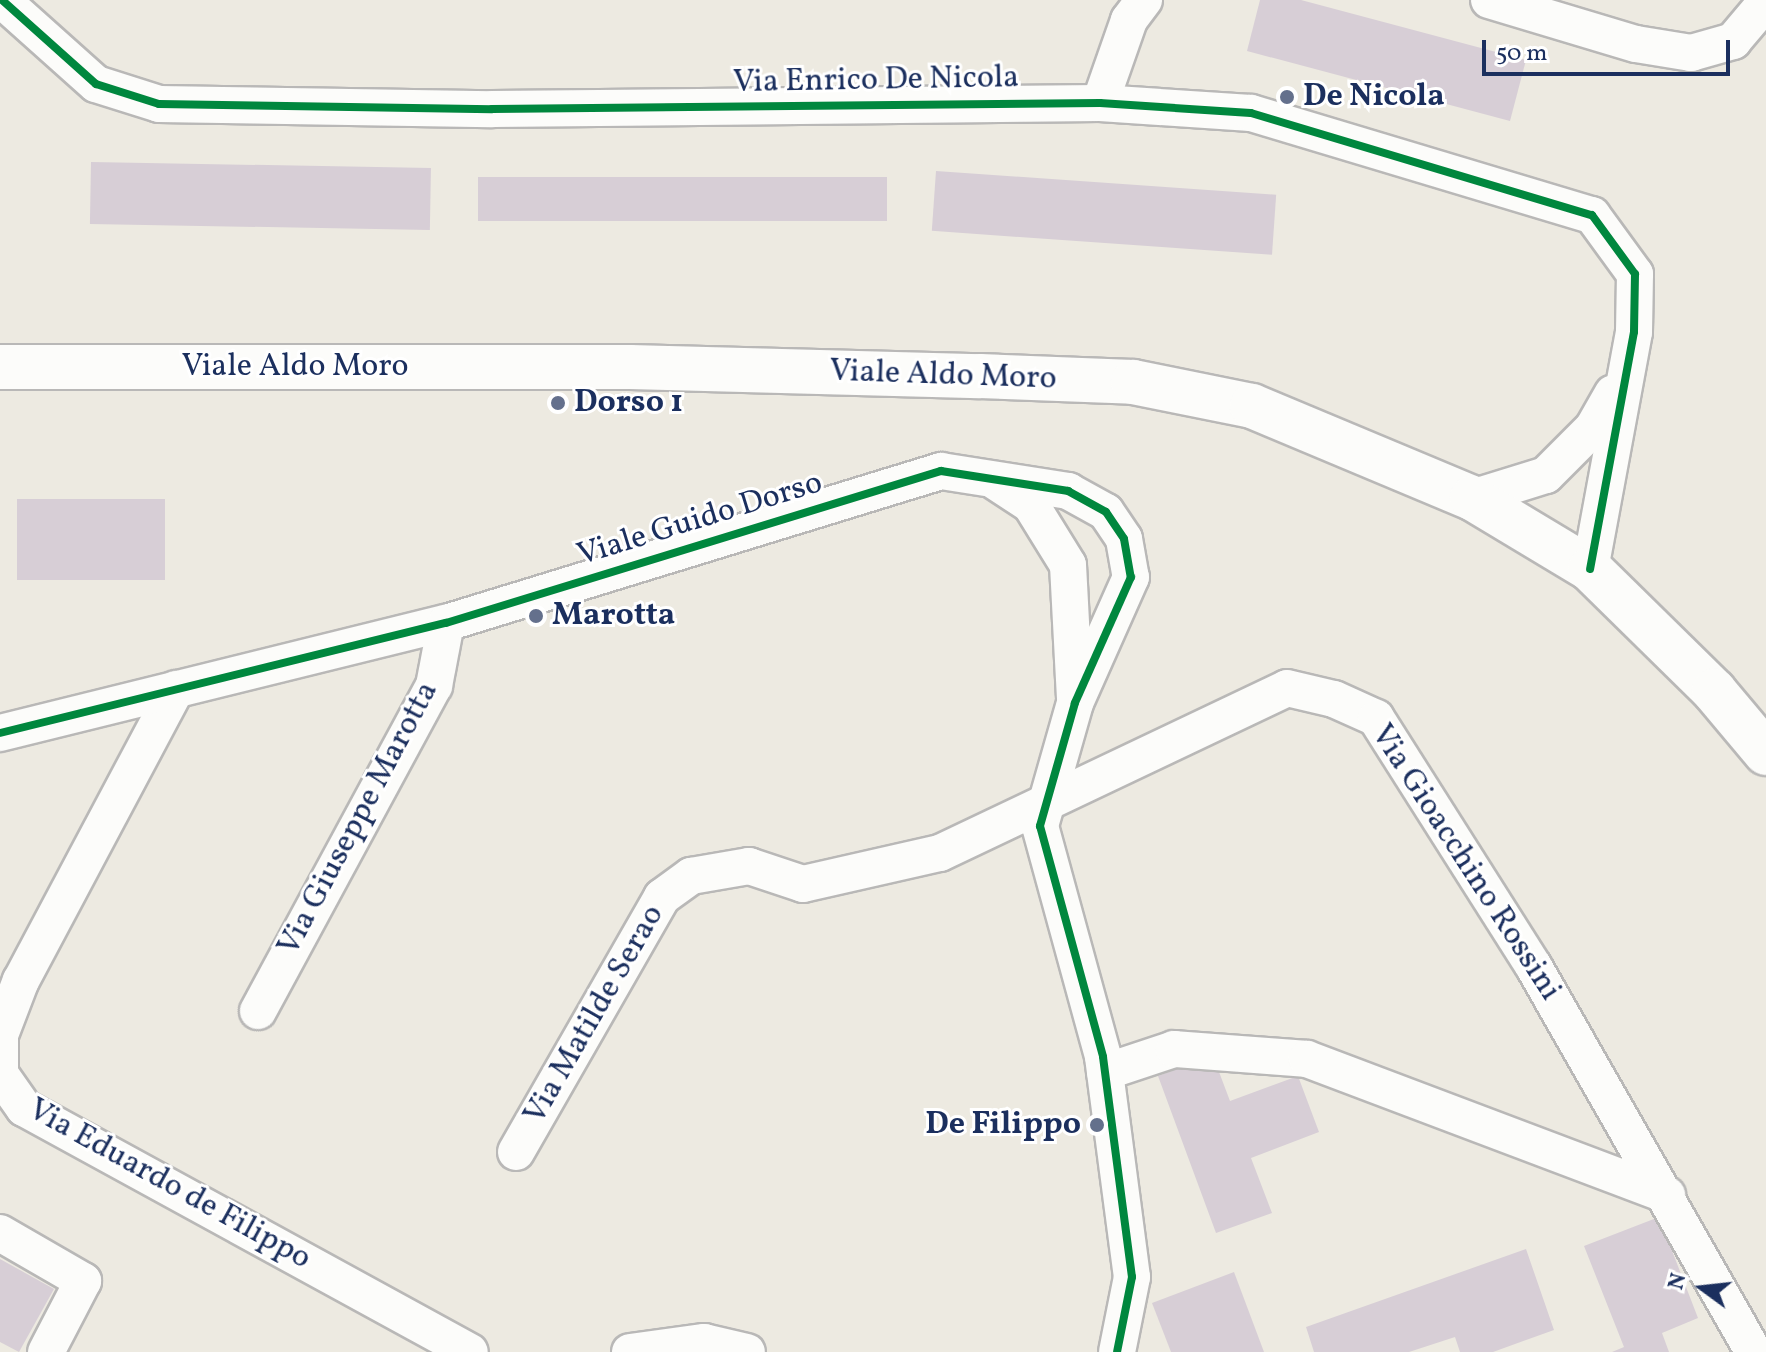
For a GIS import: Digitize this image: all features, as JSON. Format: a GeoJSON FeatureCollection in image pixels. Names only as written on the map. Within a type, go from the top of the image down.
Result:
{"type":"FeatureCollection","features":[{"type":"Feature","properties":{"kind":"street","name":"Via Enrico De Nicola"},"geometry":{"type":"LineString","coordinates":[[2,0],[96,84],[159,104],[492,109],[1100,103],[1251,113],[1592,215],[1635,274],[1634,332],[1622,378]]}},
{"type":"Feature","properties":{"kind":"street"},"geometry":{"type":"LineString","coordinates":[[1100,103],[1129,20],[1144,0]]}},
{"type":"Feature","properties":{"kind":"street"},"geometry":{"type":"LineString","coordinates":[[1489,0],[1636,44],[1691,53],[1733,41],[1766,2]]}},
{"type":"Feature","properties":{"kind":"street","name":"Viale Aldo Moro"},"geometry":{"type":"LineString","coordinates":[[0,367],[630,367],[1133,382],[1252,406],[1472,498],[1590,569],[1714,691],[1766,753]]}},
{"type":"Feature","properties":{"kind":"street"},"geometry":{"type":"LineString","coordinates":[[1472,498],[1546,475],[1593,428],[1622,378]]}},
{"type":"Feature","properties":{"kind":"street"},"geometry":{"type":"LineString","coordinates":[[1590,569],[1622,378]]}},
{"type":"Feature","properties":{"kind":"street","name":"Viale Guido Dorso"},"geometry":{"type":"LineString","coordinates":[[0,733],[446,623],[941,471],[1068,491],[1106,512],[1124,539],[1131,577],[1075,703],[1040,826],[1105,1072],[1132,1277],[1117,1352]]}},
{"type":"Feature","properties":{"kind":"street","name":"Viale Guido Dorso"},"geometry":{"type":"LineString","coordinates":[[992,479],[1031,505],[1068,565],[1075,703]]}},
{"type":"Feature","properties":{"kind":"street","name":"Via Giuseppe Marotta"},"geometry":{"type":"LineString","coordinates":[[258,1011],[434,686],[446,623]]}},
{"type":"Feature","properties":{"kind":"street","name":"Via Gioacchino Rossini"},"geometry":{"type":"LineString","coordinates":[[1045,804],[1287,688],[1334,699],[1376,718],[1534,967],[1754,1352]]}},
{"type":"Feature","properties":{"kind":"street","name":"Via Eduardo de Filippo"},"geometry":{"type":"LineString","coordinates":[[176,689],[21,980],[0,1035],[0,1074],[24,1108],[470,1352]]}},
{"type":"Feature","properties":{"kind":"street","name":"Via Matilde Serao"},"geometry":{"type":"LineString","coordinates":[[516,1152],[662,897],[691,876],[749,866],[803,884],[940,853],[1045,804]]}},
{"type":"Feature","properties":{"kind":"street"},"geometry":{"type":"LineString","coordinates":[[1105,1072],[1174,1049],[1307,1059],[1667,1195]]}},
{"type":"Feature","properties":{"kind":"street"},"geometry":{"type":"LineString","coordinates":[[0,1233],[83,1281],[46,1352]]}},
{"type":"Feature","properties":{"kind":"street"},"geometry":{"type":"LineString","coordinates":[[630,1352],[704,1342],[747,1352]]}},
{"type":"Feature","properties":{"kind":"building"},"geometry":{"type":"Polygon","coordinates":[[[1260,0],[1301,0],[1526,60],[1510,121],[1247,51],[1260,0]]]}},
{"type":"Feature","properties":{"kind":"building"},"geometry":{"type":"Polygon","coordinates":[[[91,162],[431,168],[430,230],[90,224],[91,162]]]}},
{"type":"Feature","properties":{"kind":"building"},"geometry":{"type":"Polygon","coordinates":[[[936,171],[1276,195],[1272,255],[932,231],[936,171]]]}},
{"type":"Feature","properties":{"kind":"building"},"geometry":{"type":"Polygon","coordinates":[[[478,177],[887,177],[887,221],[478,221],[478,177]]]}},
{"type":"Feature","properties":{"kind":"building"},"geometry":{"type":"Polygon","coordinates":[[[17,499],[165,499],[165,580],[17,580],[17,499]]]}},
{"type":"Feature","properties":{"kind":"building"},"geometry":{"type":"Polygon","coordinates":[[[1213,1056],[1230,1101],[1298,1076],[1319,1132],[1251,1158],[1272,1213],[1216,1233],[1158,1076],[1213,1056]]]}},
{"type":"Feature","properties":{"kind":"building"},"geometry":{"type":"Polygon","coordinates":[[[1659,1217],[1698,1318],[1662,1333],[1669,1352],[1612,1352],[1624,1347],[1584,1246],[1659,1217]]]}},
{"type":"Feature","properties":{"kind":"building"},"geometry":{"type":"Polygon","coordinates":[[[1526,1249],[1554,1330],[1493,1352],[1460,1352],[1455,1337],[1409,1352],[1314,1352],[1306,1327],[1526,1249]]]}},
{"type":"Feature","properties":{"kind":"building"},"geometry":{"type":"Polygon","coordinates":[[[0,1259],[54,1289],[19,1352],[0,1342],[0,1259]]]}},
{"type":"Feature","properties":{"kind":"building"},"geometry":{"type":"Polygon","coordinates":[[[1234,1272],[1264,1352],[1171,1352],[1152,1303],[1234,1272]]]}},
{"type":"Feature","properties":{"kind":"cycle path"},"geometry":{"type":"LineString","coordinates":[[2,0],[96,84],[159,104],[492,109],[1100,103],[1251,113],[1592,215],[1635,274],[1634,332],[1590,569]]}},
{"type":"Feature","properties":{"kind":"cycle path"},"geometry":{"type":"LineString","coordinates":[[0,733],[446,623],[941,471],[1068,491],[1106,512],[1124,539],[1131,577],[1075,703],[1040,826],[1103,1057],[1132,1277],[1117,1352]]}},
{"type":"Feature","properties":{"kind":"place","name":"De Nicola"},"geometry":{"type":"Point","coordinates":[1287,97]}},
{"type":"Feature","properties":{"kind":"place","name":"Dorso 1"},"geometry":{"type":"Point","coordinates":[558,403]}},
{"type":"Feature","properties":{"kind":"place","name":"Marotta"},"geometry":{"type":"Point","coordinates":[536,616]}},
{"type":"Feature","properties":{"kind":"place","name":"De Filippo"},"geometry":{"type":"Point","coordinates":[1097,1125]}}]}
